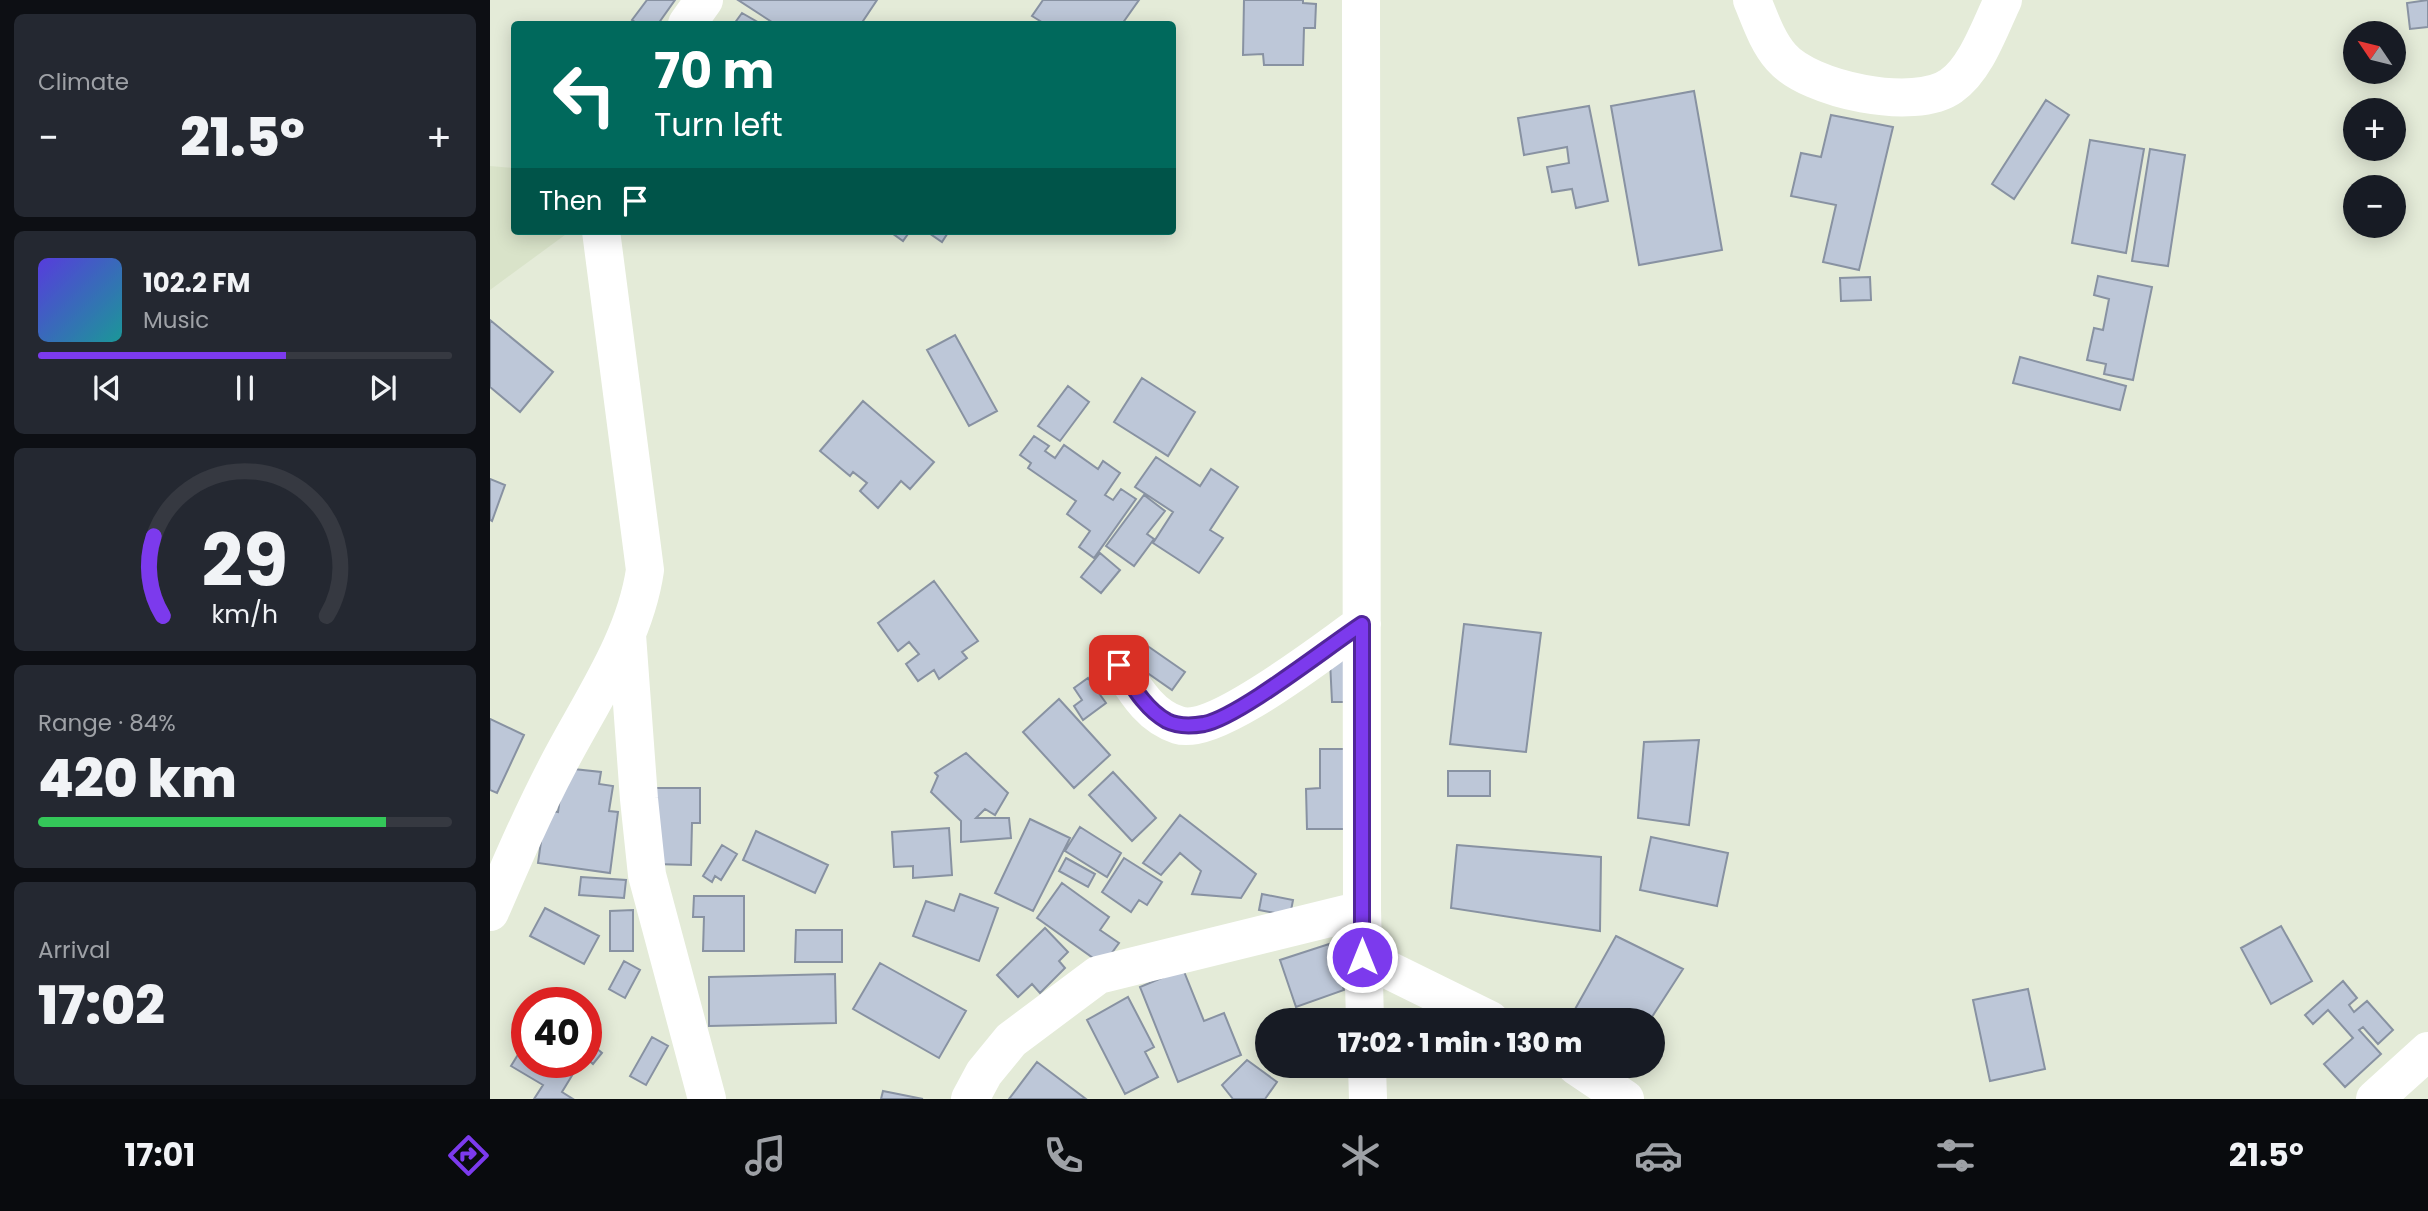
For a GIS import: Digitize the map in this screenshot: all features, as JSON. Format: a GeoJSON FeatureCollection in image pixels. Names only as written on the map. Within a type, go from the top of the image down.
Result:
{"type":"FeatureCollection","features":[{"type":"Feature","properties":{"kind":"street"},"geometry":{"type":"LineString","coordinates":[[689,21],[704,0]]}},
{"type":"Feature","properties":{"kind":"street"},"geometry":{"type":"LineString","coordinates":[[1361,0],[1362,957],[1364,1008]]}},
{"type":"Feature","properties":{"kind":"street"},"geometry":{"type":"LineString","coordinates":[[1752,0],[1766,34],[1781,58],[1805,77],[1839,90],[1884,96],[1940,93],[1953,85],[1971,62],[2003,0]]}},
{"type":"Feature","properties":{"kind":"street"},"geometry":{"type":"LineString","coordinates":[[490,912],[533,813],[627,635],[641,601],[645,570],[602,235]]}},
{"type":"Feature","properties":{"kind":"street"},"geometry":{"type":"LineString","coordinates":[[1119,665],[1141,699],[1166,720],[1181,726],[1206,724],[1232,712],[1362,624]]}},
{"type":"Feature","properties":{"kind":"street"},"geometry":{"type":"LineString","coordinates":[[627,635],[639,799],[648,875],[707,1099]]}},
{"type":"Feature","properties":{"kind":"street"},"geometry":{"type":"LineString","coordinates":[[970,1099],[984,1073],[1011,1040],[1098,975],[1362,909]]}},
{"type":"Feature","properties":{"kind":"street"},"geometry":{"type":"LineString","coordinates":[[1362,957],[1466,1008]]}},
{"type":"Feature","properties":{"kind":"street"},"geometry":{"type":"LineString","coordinates":[[2375,1099],[2428,1051]]}},
{"type":"Feature","properties":{"kind":"street"},"geometry":{"type":"LineString","coordinates":[[1367,1078],[1368,1099]]}},
{"type":"Feature","properties":{"kind":"street"},"geometry":{"type":"LineString","coordinates":[[1594,1078],[1625,1099]]}},
{"type":"Feature","properties":{"kind":"shaded area"},"geometry":{"type":"Polygon","coordinates":[[[490,166],[511,168],[511,235],[565,235],[490,290],[490,166]]]}},
{"type":"Feature","properties":{"kind":"building"},"geometry":{"type":"Polygon","coordinates":[[[647,0],[675,0],[660,21],[632,20],[647,0]]]}},
{"type":"Feature","properties":{"kind":"building"},"geometry":{"type":"Polygon","coordinates":[[[738,0],[877,0],[863,21],[770,21],[738,0]]]}},
{"type":"Feature","properties":{"kind":"building"},"geometry":{"type":"Polygon","coordinates":[[[1043,0],[1139,0],[1124,21],[1040,21],[1032,16],[1043,0]]]}},
{"type":"Feature","properties":{"kind":"building"},"geometry":{"type":"Polygon","coordinates":[[[1244,0],[1303,0],[1303,3],[1316,4],[1315,28],[1304,28],[1303,65],[1264,65],[1263,54],[1243,55],[1244,0]]]}},
{"type":"Feature","properties":{"kind":"building"},"geometry":{"type":"Polygon","coordinates":[[[2428,0],[2428,27],[2410,29],[2407,3],[2428,0]]]}},
{"type":"Feature","properties":{"kind":"building"},"geometry":{"type":"Polygon","coordinates":[[[742,13],[756,21],[736,21],[742,13]]]}},
{"type":"Feature","properties":{"kind":"building"},"geometry":{"type":"Polygon","coordinates":[[[1694,91],[1722,250],[1639,265],[1611,106],[1694,91]]]}},
{"type":"Feature","properties":{"kind":"building"},"geometry":{"type":"Polygon","coordinates":[[[2046,100],[2069,115],[2014,199],[1992,184],[2046,100]]]}},
{"type":"Feature","properties":{"kind":"building"},"geometry":{"type":"Polygon","coordinates":[[[1589,106],[1608,201],[1576,208],[1572,189],[1552,192],[1547,167],[1569,163],[1567,147],[1524,155],[1518,118],[1589,106]]]}},
{"type":"Feature","properties":{"kind":"building"},"geometry":{"type":"Polygon","coordinates":[[[1831,115],[1893,127],[1859,270],[1823,262],[1836,205],[1791,196],[1801,153],[1821,157],[1831,115]]]}},
{"type":"Feature","properties":{"kind":"building"},"geometry":{"type":"Polygon","coordinates":[[[2090,140],[2144,149],[2126,253],[2072,243],[2090,140]]]}},
{"type":"Feature","properties":{"kind":"building"},"geometry":{"type":"Polygon","coordinates":[[[2150,149],[2185,155],[2168,266],[2132,261],[2150,149]]]}},
{"type":"Feature","properties":{"kind":"building"},"geometry":{"type":"Polygon","coordinates":[[[895,235],[907,235],[903,241],[895,235]]]}},
{"type":"Feature","properties":{"kind":"building"},"geometry":{"type":"Polygon","coordinates":[[[932,235],[946,235],[942,242],[932,235]]]}},
{"type":"Feature","properties":{"kind":"building"},"geometry":{"type":"Polygon","coordinates":[[[2098,276],[2152,287],[2133,380],[2104,374],[2106,364],[2087,360],[2094,328],[2103,330],[2109,299],[2094,295],[2098,276]]]}},
{"type":"Feature","properties":{"kind":"building"},"geometry":{"type":"Polygon","coordinates":[[[1870,277],[1871,300],[1841,301],[1840,278],[1870,277]]]}},
{"type":"Feature","properties":{"kind":"building"},"geometry":{"type":"Polygon","coordinates":[[[490,320],[553,372],[520,412],[490,387],[490,320]]]}},
{"type":"Feature","properties":{"kind":"building"},"geometry":{"type":"Polygon","coordinates":[[[955,335],[997,411],[969,426],[927,350],[955,335]]]}},
{"type":"Feature","properties":{"kind":"building"},"geometry":{"type":"Polygon","coordinates":[[[2020,357],[2126,386],[2120,410],[2013,383],[2020,357]]]}},
{"type":"Feature","properties":{"kind":"building"},"geometry":{"type":"Polygon","coordinates":[[[1142,378],[1195,412],[1168,456],[1114,422],[1142,378]]]}},
{"type":"Feature","properties":{"kind":"building"},"geometry":{"type":"Polygon","coordinates":[[[1068,386],[1089,402],[1060,441],[1038,426],[1068,386]]]}},
{"type":"Feature","properties":{"kind":"building"},"geometry":{"type":"Polygon","coordinates":[[[863,401],[934,462],[910,489],[901,481],[878,508],[860,491],[867,483],[853,472],[850,476],[820,451],[863,401]]]}},
{"type":"Feature","properties":{"kind":"building"},"geometry":{"type":"Polygon","coordinates":[[[1034,436],[1049,446],[1045,451],[1055,458],[1064,445],[1098,469],[1103,461],[1120,473],[1105,495],[1113,500],[1121,489],[1136,499],[1094,558],[1079,547],[1090,531],[1067,514],[1076,501],[1028,468],[1031,463],[1020,455],[1034,436]]]}},
{"type":"Feature","properties":{"kind":"building"},"geometry":{"type":"Polygon","coordinates":[[[1156,457],[1200,486],[1211,469],[1238,487],[1210,530],[1223,538],[1199,573],[1153,543],[1173,512],[1135,487],[1156,457]]]}},
{"type":"Feature","properties":{"kind":"building"},"geometry":{"type":"Polygon","coordinates":[[[490,479],[505,485],[492,521],[490,520],[490,479]]]}},
{"type":"Feature","properties":{"kind":"building"},"geometry":{"type":"Polygon","coordinates":[[[1144,495],[1165,511],[1147,534],[1154,539],[1134,566],[1106,546],[1144,495]]]}},
{"type":"Feature","properties":{"kind":"building"},"geometry":{"type":"Polygon","coordinates":[[[1100,553],[1120,570],[1101,593],[1081,577],[1100,553]]]}},
{"type":"Feature","properties":{"kind":"building"},"geometry":{"type":"Polygon","coordinates":[[[934,581],[978,641],[962,652],[967,658],[939,679],[934,670],[918,681],[906,664],[919,654],[909,642],[898,651],[878,623],[934,581]]]}},
{"type":"Feature","properties":{"kind":"building"},"geometry":{"type":"Polygon","coordinates":[[[1464,624],[1541,633],[1526,752],[1450,744],[1464,624]]]}},
{"type":"Feature","properties":{"kind":"building"},"geometry":{"type":"Polygon","coordinates":[[[1139,640],[1185,672],[1172,690],[1126,658],[1139,640]]]}},
{"type":"Feature","properties":{"kind":"building"},"geometry":{"type":"Polygon","coordinates":[[[1353,660],[1355,702],[1332,702],[1330,661],[1353,660]]]}},
{"type":"Feature","properties":{"kind":"building"},"geometry":{"type":"Polygon","coordinates":[[[1088,678],[1106,703],[1083,720],[1074,706],[1082,700],[1074,688],[1088,678]]]}},
{"type":"Feature","properties":{"kind":"building"},"geometry":{"type":"Polygon","coordinates":[[[1059,699],[1110,755],[1074,788],[1023,732],[1059,699]]]}},
{"type":"Feature","properties":{"kind":"building"},"geometry":{"type":"Polygon","coordinates":[[[490,719],[524,735],[497,793],[490,790],[490,719]]]}},
{"type":"Feature","properties":{"kind":"building"},"geometry":{"type":"Polygon","coordinates":[[[1699,740],[1689,825],[1638,818],[1644,742],[1699,740]]]}},
{"type":"Feature","properties":{"kind":"building"},"geometry":{"type":"Polygon","coordinates":[[[1320,749],[1348,749],[1348,829],[1307,829],[1306,789],[1320,788],[1320,749]]]}},
{"type":"Feature","properties":{"kind":"building"},"geometry":{"type":"Polygon","coordinates":[[[966,753],[1008,793],[995,815],[985,809],[976,818],[1009,818],[1011,838],[961,842],[961,821],[931,792],[938,776],[935,773],[966,753]]]}},
{"type":"Feature","properties":{"kind":"building"},"geometry":{"type":"Polygon","coordinates":[[[564,768],[601,772],[599,784],[613,786],[609,811],[618,812],[610,873],[538,863],[544,820],[552,811],[558,812],[564,768]]]}},
{"type":"Feature","properties":{"kind":"building"},"geometry":{"type":"Polygon","coordinates":[[[1448,771],[1490,771],[1490,796],[1448,796],[1448,771]]]}},
{"type":"Feature","properties":{"kind":"building"},"geometry":{"type":"Polygon","coordinates":[[[1113,772],[1156,818],[1132,841],[1089,795],[1113,772]]]}},
{"type":"Feature","properties":{"kind":"building"},"geometry":{"type":"Polygon","coordinates":[[[655,788],[700,788],[700,823],[692,823],[691,865],[654,864],[655,788]]]}},
{"type":"Feature","properties":{"kind":"building"},"geometry":{"type":"Polygon","coordinates":[[[1180,815],[1256,874],[1241,898],[1192,894],[1201,871],[1180,853],[1161,875],[1143,863],[1180,815]]]}},
{"type":"Feature","properties":{"kind":"building"},"geometry":{"type":"Polygon","coordinates":[[[1030,819],[1070,838],[1033,911],[995,893],[1030,819]]]}},
{"type":"Feature","properties":{"kind":"building"},"geometry":{"type":"Polygon","coordinates":[[[1080,827],[1121,853],[1107,877],[1065,851],[1080,827]]]}},
{"type":"Feature","properties":{"kind":"building"},"geometry":{"type":"Polygon","coordinates":[[[949,828],[952,875],[913,878],[913,866],[894,867],[892,832],[949,828]]]}},
{"type":"Feature","properties":{"kind":"building"},"geometry":{"type":"Polygon","coordinates":[[[756,831],[828,865],[815,893],[743,860],[756,831]]]}},
{"type":"Feature","properties":{"kind":"building"},"geometry":{"type":"Polygon","coordinates":[[[1651,837],[1728,853],[1717,906],[1640,890],[1651,837]]]}},
{"type":"Feature","properties":{"kind":"building"},"geometry":{"type":"Polygon","coordinates":[[[722,845],[737,854],[721,880],[715,876],[712,882],[703,876],[722,845]]]}},
{"type":"Feature","properties":{"kind":"building"},"geometry":{"type":"Polygon","coordinates":[[[1457,845],[1601,857],[1600,931],[1451,908],[1457,845]]]}},
{"type":"Feature","properties":{"kind":"building"},"geometry":{"type":"Polygon","coordinates":[[[1066,858],[1095,874],[1088,887],[1059,871],[1066,858]]]}},
{"type":"Feature","properties":{"kind":"building"},"geometry":{"type":"Polygon","coordinates":[[[1124,858],[1162,882],[1147,905],[1139,900],[1131,912],[1102,892],[1124,858]]]}},
{"type":"Feature","properties":{"kind":"building"},"geometry":{"type":"Polygon","coordinates":[[[581,877],[626,880],[624,898],[579,895],[581,877]]]}},
{"type":"Feature","properties":{"kind":"building"},"geometry":{"type":"Polygon","coordinates":[[[1062,883],[1109,917],[1100,930],[1119,943],[1103,965],[1037,918],[1062,883]]]}},
{"type":"Feature","properties":{"kind":"building"},"geometry":{"type":"Polygon","coordinates":[[[960,894],[998,908],[979,961],[913,936],[926,901],[954,911],[960,894]]]}},
{"type":"Feature","properties":{"kind":"building"},"geometry":{"type":"Polygon","coordinates":[[[1262,894],[1293,900],[1290,916],[1259,910],[1262,894]]]}},
{"type":"Feature","properties":{"kind":"building"},"geometry":{"type":"Polygon","coordinates":[[[694,896],[744,896],[744,951],[703,951],[704,917],[693,917],[694,896]]]}},
{"type":"Feature","properties":{"kind":"building"},"geometry":{"type":"Polygon","coordinates":[[[545,908],[599,936],[584,964],[530,936],[545,908]]]}},
{"type":"Feature","properties":{"kind":"building"},"geometry":{"type":"Polygon","coordinates":[[[633,910],[633,951],[610,951],[610,911],[633,910]]]}},
{"type":"Feature","properties":{"kind":"building"},"geometry":{"type":"Polygon","coordinates":[[[2281,926],[2312,981],[2271,1004],[2241,948],[2281,926]]]}},
{"type":"Feature","properties":{"kind":"building"},"geometry":{"type":"Polygon","coordinates":[[[1045,928],[1068,952],[1059,961],[1065,968],[1040,993],[1032,984],[1018,997],[997,975],[1045,928]]]}},
{"type":"Feature","properties":{"kind":"building"},"geometry":{"type":"Polygon","coordinates":[[[796,930],[842,930],[842,962],[795,962],[796,930]]]}},
{"type":"Feature","properties":{"kind":"building"},"geometry":{"type":"Polygon","coordinates":[[[1616,936],[1683,969],[1658,1008],[1576,1008],[1616,936]]]}},
{"type":"Feature","properties":{"kind":"building"},"geometry":{"type":"Polygon","coordinates":[[[1329,944],[1344,990],[1296,1007],[1280,960],[1329,944]]]}},
{"type":"Feature","properties":{"kind":"building"},"geometry":{"type":"Polygon","coordinates":[[[624,961],[640,970],[625,998],[609,989],[624,961]]]}},
{"type":"Feature","properties":{"kind":"building"},"geometry":{"type":"Polygon","coordinates":[[[880,963],[966,1011],[939,1058],[853,1009],[880,963]]]}},
{"type":"Feature","properties":{"kind":"building"},"geometry":{"type":"Polygon","coordinates":[[[1183,969],[1204,1021],[1224,1013],[1241,1055],[1178,1082],[1140,987],[1183,969]]]}},
{"type":"Feature","properties":{"kind":"building"},"geometry":{"type":"Polygon","coordinates":[[[835,974],[836,1023],[709,1026],[709,977],[835,974]]]}},
{"type":"Feature","properties":{"kind":"building"},"geometry":{"type":"Polygon","coordinates":[[[2343,981],[2357,998],[2349,1005],[2354,1012],[2367,1001],[2393,1030],[2378,1044],[2363,1027],[2359,1030],[2381,1054],[2345,1087],[2324,1064],[2353,1038],[2328,1010],[2313,1024],[2305,1015],[2343,981]]]}},
{"type":"Feature","properties":{"kind":"building"},"geometry":{"type":"Polygon","coordinates":[[[2028,989],[2045,1069],[1990,1081],[1973,1000],[2028,989]]]}},
{"type":"Feature","properties":{"kind":"building"},"geometry":{"type":"Polygon","coordinates":[[[1128,997],[1154,1047],[1145,1052],[1158,1077],[1125,1094],[1087,1020],[1128,997]]]}},
{"type":"Feature","properties":{"kind":"building"},"geometry":{"type":"Polygon","coordinates":[[[652,1037],[668,1046],[646,1085],[630,1076],[652,1037]]]}},
{"type":"Feature","properties":{"kind":"building"},"geometry":{"type":"Polygon","coordinates":[[[1247,1060],[1255,1066],[1255,1078],[1272,1078],[1277,1082],[1265,1099],[1233,1099],[1222,1085],[1247,1060]]]}},
{"type":"Feature","properties":{"kind":"building"},"geometry":{"type":"Polygon","coordinates":[[[1037,1062],[1086,1099],[1009,1099],[1037,1062]]]}},
{"type":"Feature","properties":{"kind":"building"},"geometry":{"type":"Polygon","coordinates":[[[531,1078],[570,1078],[562,1092],[573,1099],[534,1099],[543,1085],[531,1078]]]}},
{"type":"Feature","properties":{"kind":"building"},"geometry":{"type":"Polygon","coordinates":[[[883,1091],[923,1099],[881,1099],[883,1091]]]}},
{"type":"Feature","properties":{"kind":"route"},"geometry":{"type":"LineString","coordinates":[[1119,665],[1141,699],[1166,720],[1181,726],[1206,724],[1232,712],[1362,624],[1362,957]]}}]}
